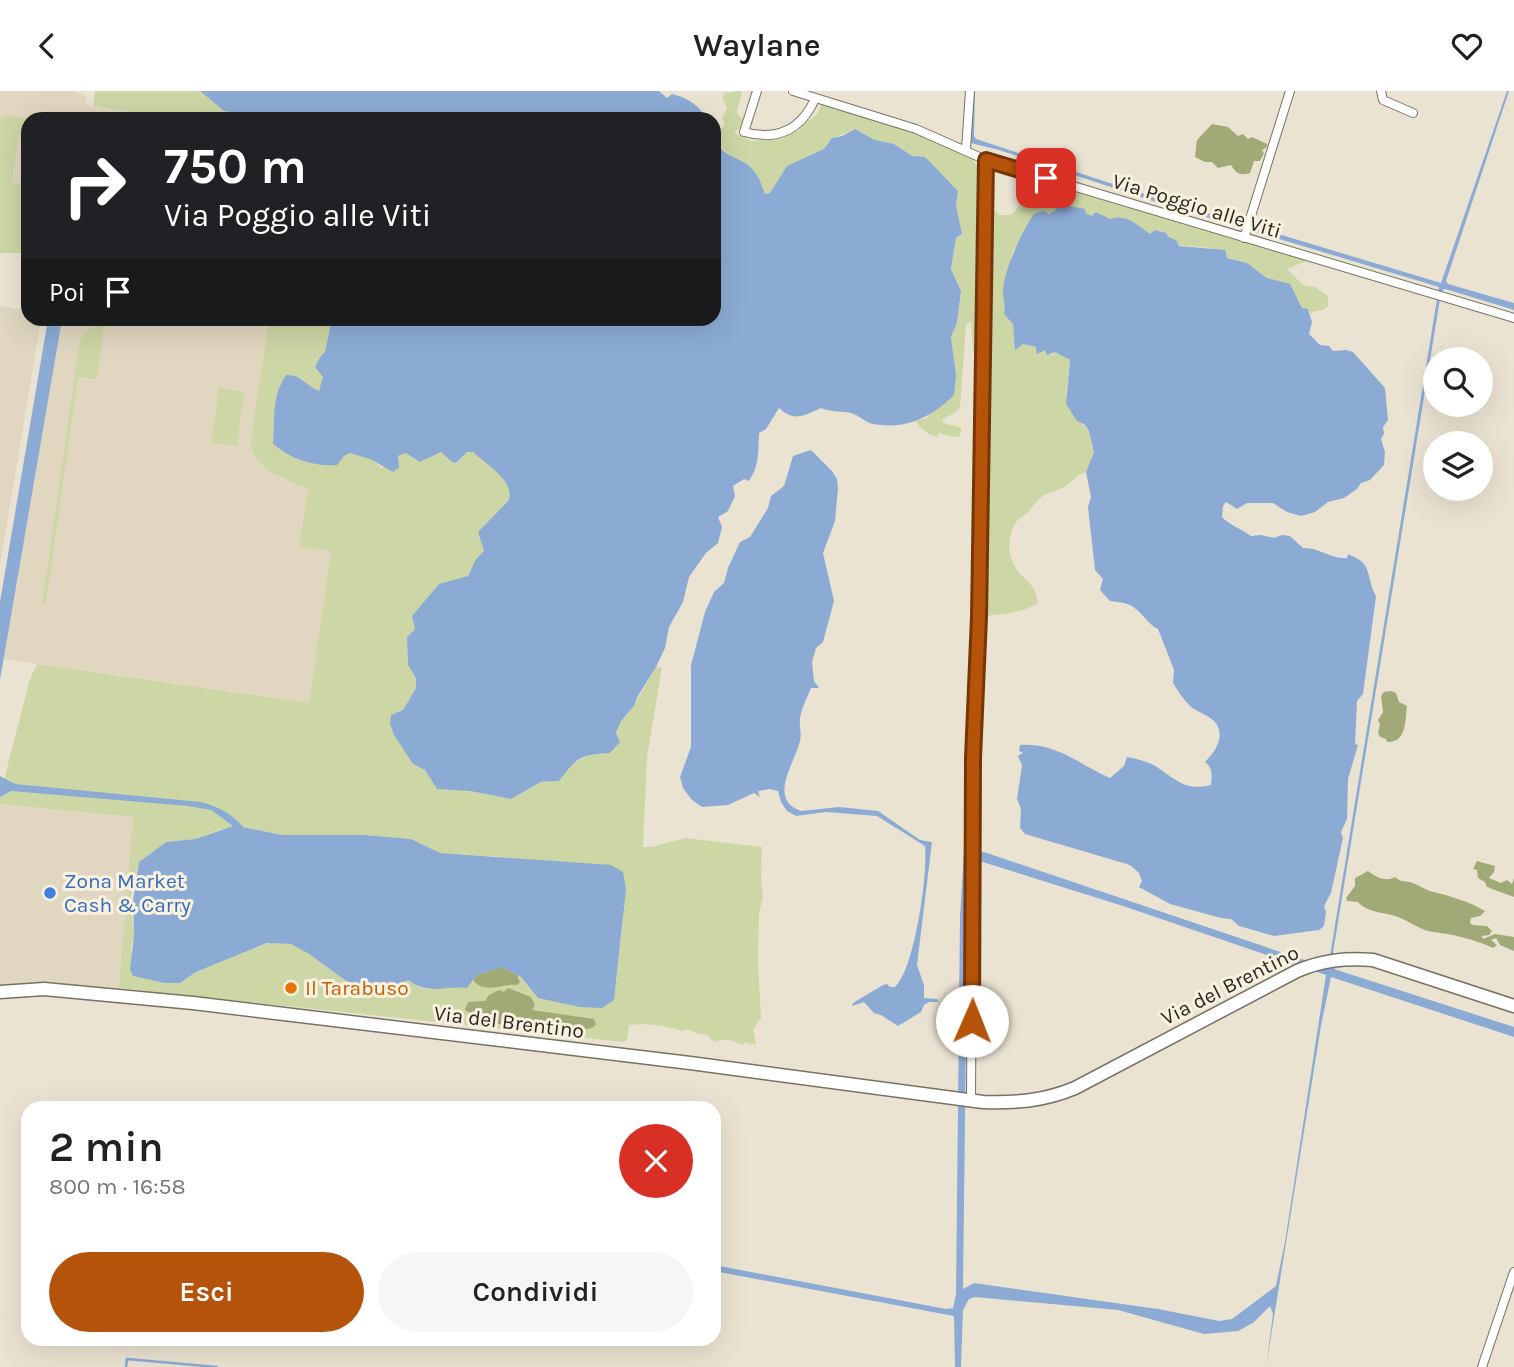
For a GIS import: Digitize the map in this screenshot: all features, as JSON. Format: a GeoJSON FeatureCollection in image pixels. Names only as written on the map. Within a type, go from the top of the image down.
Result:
{"type":"FeatureCollection","features":[{"type":"Feature","properties":{"kind":"street"},"geometry":{"type":"LineString","coordinates":[[757,91],[744,132],[762,137],[796,125],[808,115],[815,99]]}},
{"type":"Feature","properties":{"kind":"street","name":"Via Poggio alle Viti"},"geometry":{"type":"LineString","coordinates":[[793,91],[916,129],[986,160],[1246,231],[1444,298],[1514,318]]}},
{"type":"Feature","properties":{"kind":"street"},"geometry":{"type":"LineString","coordinates":[[966,149],[970,91]]}},
{"type":"Feature","properties":{"kind":"street"},"geometry":{"type":"LineString","coordinates":[[1246,231],[1290,91]]}},
{"type":"Feature","properties":{"kind":"street"},"geometry":{"type":"LineString","coordinates":[[1381,91],[1383,100],[1413,113]]}},
{"type":"Feature","properties":{"kind":"street"},"geometry":{"type":"LineString","coordinates":[[965,1100],[974,863],[973,758],[979,617],[986,160]]}},
{"type":"Feature","properties":{"kind":"street","name":"Via del Brentino"},"geometry":{"type":"LineString","coordinates":[[0,992],[44,989],[193,1003],[678,1061],[965,1100],[1019,1103],[1052,1097],[1075,1088],[1315,963],[1349,958],[1373,960],[1514,1006]]}},
{"type":"Feature","properties":{"kind":"street"},"geometry":{"type":"LineString","coordinates":[[1482,1367],[1514,1272]]}},
{"type":"Feature","properties":{"kind":"shaded area"},"geometry":{"type":"Polygon","coordinates":[[[0,91],[74,91],[87,96],[85,105],[128,112],[21,112],[21,253],[0,253],[0,91]]]}},
{"type":"Feature","properties":{"kind":"shaded area"},"geometry":{"type":"Polygon","coordinates":[[[0,306],[21,310],[21,326],[40,326],[0,565],[0,306]]]}},
{"type":"Feature","properties":{"kind":"shaded area"},"geometry":{"type":"Polygon","coordinates":[[[60,326],[268,326],[250,445],[252,453],[263,466],[282,479],[308,487],[299,545],[331,551],[309,703],[3,659],[60,326]]]}},
{"type":"Feature","properties":{"kind":"shaded area"},"geometry":{"type":"Polygon","coordinates":[[[0,804],[133,817],[119,988],[47,984],[0,985],[0,804]]]}},
{"type":"Feature","properties":{"kind":"green space"},"geometry":{"type":"Polygon","coordinates":[[[95,91],[200,91],[224,111],[230,112],[129,112],[93,106],[95,91]]]}},
{"type":"Feature","properties":{"kind":"green space"},"geometry":{"type":"Polygon","coordinates":[[[742,91],[737,113],[742,119],[742,125],[734,133],[751,141],[768,140],[799,130],[802,124],[818,113],[822,101],[916,129],[975,154],[973,161],[989,180],[991,208],[1000,215],[1011,215],[1024,199],[1026,190],[1021,170],[1308,257],[1304,262],[1287,269],[1303,285],[1315,287],[1328,296],[1328,306],[1312,312],[1312,316],[1308,309],[1302,309],[1300,302],[1247,263],[1226,257],[1210,248],[1178,245],[1150,234],[1127,219],[1055,211],[1049,214],[1043,211],[1028,223],[1013,250],[1003,292],[1016,335],[1023,344],[1045,350],[1051,355],[1055,352],[1070,360],[1066,395],[1074,415],[1089,431],[1094,452],[1086,472],[1062,488],[1044,495],[1017,521],[1012,530],[1011,558],[1016,569],[1034,590],[1038,603],[1017,611],[979,617],[979,440],[974,440],[978,362],[973,351],[971,321],[966,325],[960,407],[942,420],[943,423],[962,428],[959,437],[939,433],[937,437],[934,436],[916,421],[927,418],[956,375],[951,337],[957,323],[961,291],[951,269],[956,238],[962,234],[956,205],[958,191],[925,158],[912,156],[894,144],[875,140],[855,129],[832,138],[824,149],[812,155],[770,193],[765,194],[756,174],[721,145],[721,130],[725,123],[722,118],[727,108],[722,97],[725,93],[742,91]]]}},
{"type":"Feature","properties":{"kind":"green space"},"geometry":{"type":"Polygon","coordinates":[[[9,115],[21,118],[21,137],[18,137],[12,182],[21,184],[21,253],[0,253],[0,118],[9,115]]]}},
{"type":"Feature","properties":{"kind":"green space"},"geometry":{"type":"Polygon","coordinates":[[[1212,124],[1228,127],[1238,136],[1243,134],[1248,139],[1252,137],[1267,144],[1262,150],[1264,153],[1260,161],[1254,161],[1250,173],[1238,173],[1231,165],[1218,168],[1212,162],[1195,157],[1197,140],[1212,124]]]}},
{"type":"Feature","properties":{"kind":"green space"},"geometry":{"type":"Polygon","coordinates":[[[91,326],[104,326],[97,379],[78,377],[46,604],[42,604],[80,339],[91,326]]]}},
{"type":"Feature","properties":{"kind":"green space"},"geometry":{"type":"Polygon","coordinates":[[[268,326],[331,326],[325,352],[315,367],[323,377],[323,385],[319,391],[310,388],[303,380],[286,375],[281,383],[276,399],[273,444],[299,458],[324,458],[350,453],[372,460],[382,468],[406,452],[420,462],[441,452],[456,463],[467,452],[473,452],[498,473],[507,485],[509,500],[478,532],[484,551],[476,559],[468,576],[439,584],[413,616],[415,629],[407,637],[408,665],[416,678],[416,688],[403,710],[406,753],[413,764],[425,770],[437,788],[511,799],[541,782],[559,781],[580,759],[610,753],[621,721],[634,706],[656,667],[662,668],[647,757],[643,847],[685,838],[762,847],[763,897],[759,913],[758,964],[761,1018],[753,1029],[756,1045],[745,1042],[743,1045],[726,1040],[714,1042],[707,1035],[663,1026],[629,1025],[624,1042],[119,988],[133,817],[0,804],[0,795],[30,679],[37,664],[309,703],[331,551],[299,546],[308,488],[281,478],[265,468],[250,445],[268,326]],[[237,826],[197,839],[166,842],[139,862],[130,899],[134,935],[131,948],[133,976],[164,983],[180,983],[196,972],[268,943],[291,944],[342,978],[389,991],[408,980],[424,989],[451,986],[467,988],[477,975],[502,967],[521,977],[538,998],[614,1000],[623,922],[505,857],[439,853],[411,839],[364,835],[282,835],[237,826]]]}},
{"type":"Feature","properties":{"kind":"green space"},"geometry":{"type":"Polygon","coordinates":[[[219,388],[244,392],[237,446],[211,443],[219,388]]]}},
{"type":"Feature","properties":{"kind":"green space"},"geometry":{"type":"Polygon","coordinates":[[[1384,692],[1396,693],[1399,702],[1407,706],[1402,735],[1387,742],[1378,733],[1378,720],[1383,712],[1381,696],[1384,692]]]}},
{"type":"Feature","properties":{"kind":"green space"},"geometry":{"type":"Polygon","coordinates":[[[1477,861],[1495,866],[1489,878],[1501,883],[1507,880],[1512,884],[1514,878],[1514,897],[1487,887],[1485,882],[1478,878],[1477,870],[1473,869],[1477,861]]]}},
{"type":"Feature","properties":{"kind":"green space"},"geometry":{"type":"Polygon","coordinates":[[[1368,871],[1381,879],[1395,877],[1479,907],[1485,911],[1480,916],[1471,918],[1470,923],[1487,926],[1492,931],[1489,935],[1482,936],[1483,939],[1495,934],[1514,937],[1514,951],[1500,945],[1496,938],[1491,940],[1497,945],[1493,948],[1463,937],[1428,931],[1398,917],[1366,908],[1358,902],[1347,901],[1346,898],[1355,886],[1355,878],[1368,871]]]}},
{"type":"Feature","properties":{"kind":"green space"},"geometry":{"type":"Polygon","coordinates":[[[502,967],[517,975],[520,982],[517,985],[488,988],[473,980],[477,975],[502,967]]]}},
{"type":"Feature","properties":{"kind":"green space"},"geometry":{"type":"Polygon","coordinates":[[[508,988],[531,997],[535,1005],[532,1010],[594,1019],[596,1025],[580,1029],[550,1027],[544,1023],[538,1028],[519,1021],[504,1024],[485,1023],[476,1021],[465,1010],[468,1002],[485,1001],[489,995],[499,990],[504,992],[508,988]]]}},
{"type":"Feature","properties":{"kind":"water"},"geometry":{"type":"Polygon","coordinates":[[[200,91],[659,91],[667,98],[672,94],[683,97],[702,112],[230,112],[224,111],[200,91]]]}},
{"type":"Feature","properties":{"kind":"water"},"geometry":{"type":"Polygon","coordinates":[[[973,91],[976,139],[1125,188],[1441,283],[1509,91],[1446,281],[1448,284],[1514,303],[1514,310],[1444,289],[1441,293],[1432,347],[1429,347],[1439,287],[971,143],[973,91]]]}},
{"type":"Feature","properties":{"kind":"water"},"geometry":{"type":"Polygon","coordinates":[[[855,129],[875,140],[894,144],[912,156],[925,157],[958,191],[956,205],[962,234],[956,238],[951,269],[961,291],[957,323],[951,337],[956,375],[954,395],[937,410],[918,420],[897,425],[871,423],[854,414],[821,408],[794,416],[779,408],[766,429],[759,433],[758,458],[753,475],[749,481],[744,479],[733,486],[735,496],[728,511],[718,517],[722,527],[718,543],[706,553],[689,577],[683,602],[669,627],[665,648],[634,706],[621,721],[616,733],[620,742],[610,753],[580,759],[559,781],[541,782],[511,799],[470,791],[437,789],[425,770],[413,764],[390,724],[391,715],[403,710],[416,688],[416,678],[408,665],[407,637],[415,629],[412,616],[439,584],[468,576],[476,559],[484,551],[478,532],[509,500],[507,485],[498,473],[473,452],[467,452],[456,463],[441,452],[420,462],[406,453],[398,456],[399,468],[393,472],[372,460],[350,453],[337,465],[320,465],[295,458],[273,444],[276,400],[281,383],[286,375],[296,376],[319,391],[323,377],[315,367],[325,352],[331,326],[721,326],[721,148],[754,171],[765,194],[770,193],[787,166],[824,149],[832,138],[855,129]]]}},
{"type":"Feature","properties":{"kind":"water"},"geometry":{"type":"Polygon","coordinates":[[[1058,204],[1085,209],[1086,214],[1092,216],[1096,212],[1110,219],[1126,219],[1150,234],[1155,230],[1166,233],[1168,237],[1176,240],[1179,246],[1225,250],[1227,258],[1247,263],[1267,278],[1290,284],[1302,308],[1308,309],[1312,322],[1309,334],[1320,345],[1329,346],[1333,351],[1353,352],[1385,388],[1388,420],[1383,427],[1384,434],[1381,439],[1385,452],[1384,465],[1370,480],[1361,483],[1344,498],[1328,502],[1315,512],[1301,516],[1287,512],[1273,503],[1247,503],[1237,509],[1226,502],[1223,506],[1222,517],[1251,536],[1290,536],[1303,548],[1341,558],[1347,558],[1348,554],[1358,559],[1365,566],[1376,596],[1363,694],[1357,701],[1355,744],[1358,745],[1348,779],[1347,819],[1341,832],[1343,838],[1331,893],[1324,906],[1324,926],[1319,930],[1274,936],[1239,926],[1231,919],[1170,904],[1139,887],[1142,881],[1139,873],[1130,865],[1025,834],[1020,828],[1021,809],[1017,799],[1022,765],[1018,756],[1023,753],[1019,751],[1020,745],[1045,747],[1067,755],[1110,778],[1124,766],[1127,757],[1145,761],[1180,783],[1202,787],[1211,785],[1211,770],[1205,762],[1216,748],[1220,737],[1214,721],[1190,706],[1173,683],[1174,670],[1158,629],[1132,606],[1110,601],[1100,590],[1103,579],[1095,570],[1088,507],[1091,497],[1086,472],[1094,452],[1089,431],[1084,424],[1077,421],[1066,404],[1070,360],[1055,352],[1047,355],[1045,350],[1037,354],[1036,347],[1023,344],[1015,350],[1013,324],[1004,314],[1004,284],[1019,241],[1034,214],[1043,211],[1049,214],[1055,211],[1058,204]]]}},
{"type":"Feature","properties":{"kind":"water"},"geometry":{"type":"Polygon","coordinates":[[[47,326],[61,326],[0,680],[0,602],[47,326]]]}},
{"type":"Feature","properties":{"kind":"water"},"geometry":{"type":"Polygon","coordinates":[[[1423,385],[1423,403],[1332,967],[1514,1027],[1514,1037],[1331,977],[1266,1367],[1273,1314],[1270,1306],[1253,1323],[1238,1331],[1204,1334],[1118,1310],[975,1297],[969,1299],[963,1310],[961,1367],[955,1367],[954,1316],[721,1272],[721,1266],[946,1309],[953,1308],[956,1294],[960,917],[964,851],[984,852],[1328,968],[1423,385]],[[968,859],[963,1289],[974,1283],[1158,1309],[1219,1321],[1232,1319],[1276,1286],[1326,975],[1123,906],[968,859]]]}},
{"type":"Feature","properties":{"kind":"water"},"geometry":{"type":"Polygon","coordinates":[[[811,450],[837,479],[835,521],[823,553],[834,601],[823,642],[816,648],[812,662],[814,681],[819,688],[811,688],[803,707],[800,741],[784,789],[791,805],[801,811],[839,807],[878,811],[920,840],[932,842],[917,965],[924,985],[924,998],[937,999],[939,1002],[929,1002],[921,1012],[898,1026],[874,1013],[864,1002],[852,1006],[883,985],[895,987],[902,977],[909,961],[919,920],[925,846],[877,816],[826,812],[796,816],[787,811],[778,791],[770,789],[758,791],[760,797],[754,793],[728,805],[702,807],[692,800],[683,788],[680,777],[691,747],[691,665],[705,612],[714,592],[724,583],[740,542],[750,537],[768,508],[771,496],[784,486],[793,456],[811,450]]]}},
{"type":"Feature","properties":{"kind":"water"},"geometry":{"type":"Polygon","coordinates":[[[0,776],[15,784],[201,802],[224,811],[243,827],[282,835],[364,835],[411,839],[440,853],[611,865],[623,872],[626,889],[614,1000],[602,1008],[580,1007],[538,998],[521,977],[502,967],[477,975],[467,988],[430,989],[408,980],[389,991],[370,994],[291,944],[267,943],[196,972],[180,983],[164,983],[133,976],[130,969],[134,935],[133,901],[139,862],[166,842],[196,839],[233,826],[211,810],[188,806],[11,791],[0,797],[0,776]]]}},
{"type":"Feature","properties":{"kind":"waterway"},"geometry":{"type":"LineString","coordinates":[[126,1367],[127,1359],[217,1367]]}},
{"type":"Feature","properties":{"kind":"place","name":"Zona Market Cash & Carry"},"geometry":{"type":"Point","coordinates":[50,893]}},
{"type":"Feature","properties":{"kind":"place","name":"Il Tarabuso"},"geometry":{"type":"Point","coordinates":[291,988]}},
{"type":"Feature","properties":{"kind":"route"},"geometry":{"type":"LineString","coordinates":[[972,1021],[973,758],[979,617],[986,160],[1046,178]]}}]}
